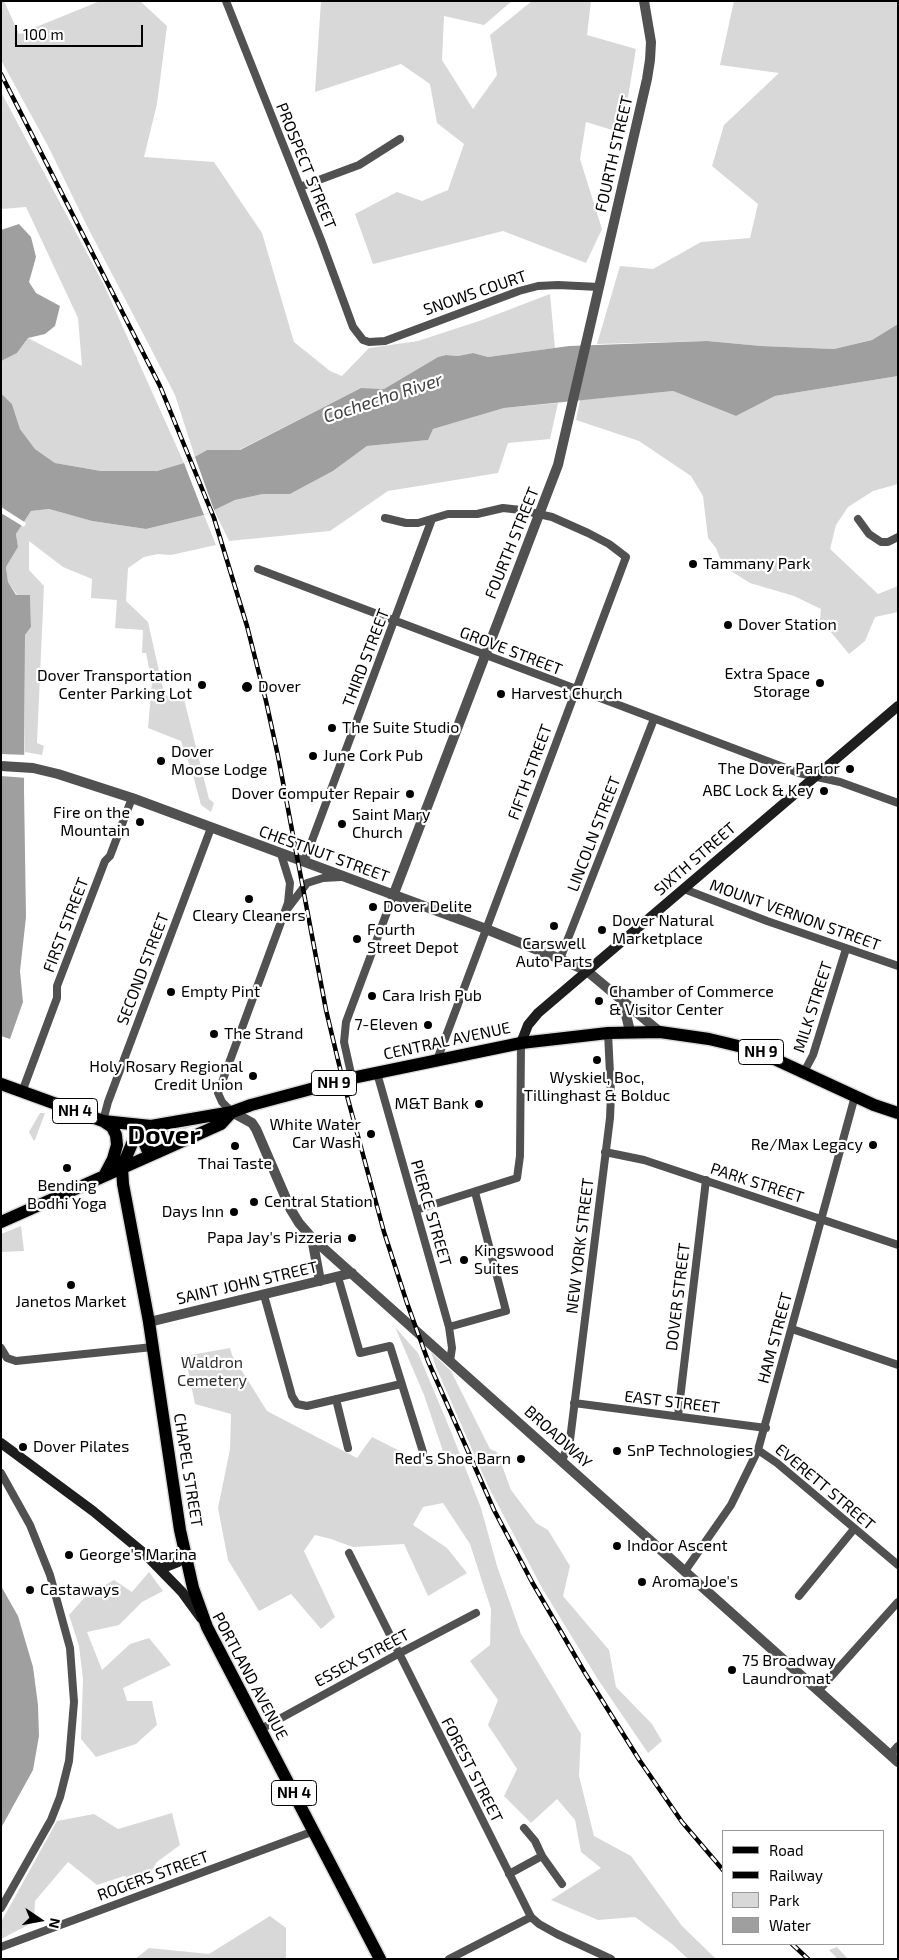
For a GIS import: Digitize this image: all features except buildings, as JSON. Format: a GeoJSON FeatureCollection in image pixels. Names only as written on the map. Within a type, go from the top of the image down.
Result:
{"type":"FeatureCollection","features":[{"type":"Feature","properties":{"kind":"main road","name":"SIXTH STREET"},"geometry":{"type":"LineString","coordinates":[[521,1043],[528,1025],[538,1013],[898,706]]}},
{"type":"Feature","properties":{"kind":"main road","name":"CENTRAL AVENUE"},"geometry":{"type":"LineString","coordinates":[[1,1084],[104,1121],[146,1130],[232,1112],[251,1105],[377,1072],[521,1043],[630,1031],[660,1032],[736,1044],[755,1050],[874,1105],[898,1113]]}},
{"type":"Feature","properties":{"kind":"main road","name":"NH 9"},"geometry":{"type":"LineString","coordinates":[[122,1167],[221,1124],[232,1112]]}},
{"type":"Feature","properties":{"kind":"main road"},"geometry":{"type":"LineString","coordinates":[[104,1121],[112,1127],[117,1145],[113,1159],[104,1176]]}},
{"type":"Feature","properties":{"kind":"main road"},"geometry":{"type":"LineString","coordinates":[[146,1130],[147,1149],[153,1154]]}},
{"type":"Feature","properties":{"kind":"main road"},"geometry":{"type":"LineString","coordinates":[[1,1222],[122,1167],[134,1139],[146,1130]]}},
{"type":"Feature","properties":{"kind":"main road","name":"CHAPEL STREET"},"geometry":{"type":"LineString","coordinates":[[122,1167],[122,1184],[149,1322],[170,1469],[185,1556],[193,1588],[208,1627]]}},
{"type":"Feature","properties":{"kind":"main road","name":"PORTLAND AVENUE"},"geometry":{"type":"LineString","coordinates":[[1,1443],[98,1515],[160,1569],[182,1592],[208,1627],[380,1959]]}},
{"type":"Feature","properties":{"kind":"main road"},"geometry":{"type":"LineString","coordinates":[[160,1569],[178,1562],[185,1556]]}},
{"type":"Feature","properties":{"kind":"street","name":"PROSPECT STREET"},"geometry":{"type":"LineString","coordinates":[[226,1],[353,327],[363,340]]}},
{"type":"Feature","properties":{"kind":"street","name":"FOURTH STREET"},"geometry":{"type":"LineString","coordinates":[[352,1078],[343,1033],[350,1008],[558,465],[650,60],[650,35],[644,1]]}},
{"type":"Feature","properties":{"kind":"street"},"geometry":{"type":"LineString","coordinates":[[300,188],[359,165],[400,140]]}},
{"type":"Feature","properties":{"kind":"street","name":"SNOWS COURT"},"geometry":{"type":"LineString","coordinates":[[363,340],[370,342],[385,341],[519,291],[538,286],[599,287]]}},
{"type":"Feature","properties":{"kind":"street"},"geometry":{"type":"LineString","coordinates":[[385,518],[406,523],[432,519],[438,515],[477,514],[503,508],[540,513]]}},
{"type":"Feature","properties":{"kind":"street","name":"FIFTH STREET"},"geometry":{"type":"LineString","coordinates":[[437,1060],[626,557],[609,544],[588,532],[540,513]]}},
{"type":"Feature","properties":{"kind":"street","name":"THIRD STREET"},"geometry":{"type":"LineString","coordinates":[[304,862],[432,519]]}},
{"type":"Feature","properties":{"kind":"street"},"geometry":{"type":"LineString","coordinates":[[858,519],[869,534],[882,542],[888,542],[898,537]]}},
{"type":"Feature","properties":{"kind":"street","name":"GROVE STREET"},"geometry":{"type":"LineString","coordinates":[[258,570],[799,773],[840,782],[898,803]]}},
{"type":"Feature","properties":{"kind":"street","name":"LINCOLN STREET"},"geometry":{"type":"LineString","coordinates":[[560,958],[654,719]]}},
{"type":"Feature","properties":{"kind":"street","name":"CHESTNUT STREET"},"geometry":{"type":"LineString","coordinates":[[1,766],[33,768],[58,774],[132,798],[393,896],[488,924],[587,971],[660,1032]]}},
{"type":"Feature","properties":{"kind":"street","name":"FIRST STREET"},"geometry":{"type":"LineString","coordinates":[[22,1092],[57,998],[57,986],[105,861],[113,849],[132,798]]}},
{"type":"Feature","properties":{"kind":"street","name":"SECOND STREET"},"geometry":{"type":"LineString","coordinates":[[104,1121],[108,1102],[212,828]]}},
{"type":"Feature","properties":{"kind":"street"},"geometry":{"type":"LineString","coordinates":[[232,1112],[222,1102],[218,1093],[285,911],[290,883],[281,854]]}},
{"type":"Feature","properties":{"kind":"street"},"geometry":{"type":"LineString","coordinates":[[285,911],[308,883],[323,878],[343,877]]}},
{"type":"Feature","properties":{"kind":"street","name":"MOUNT VERNON STREET"},"geometry":{"type":"LineString","coordinates":[[684,888],[846,949],[898,966]]}},
{"type":"Feature","properties":{"kind":"street","name":"MILK STREET"},"geometry":{"type":"LineString","coordinates":[[804,1072],[813,1055],[846,949]]}},
{"type":"Feature","properties":{"kind":"street"},"geometry":{"type":"LineString","coordinates":[[623,1003],[630,1031]]}},
{"type":"Feature","properties":{"kind":"street","name":"NEW YORK STREET"},"geometry":{"type":"LineString","coordinates":[[562,1461],[570,1440],[612,1094],[608,1033]]}},
{"type":"Feature","properties":{"kind":"street"},"geometry":{"type":"LineString","coordinates":[[416,1210],[517,1178],[519,1174],[521,1043]]}},
{"type":"Feature","properties":{"kind":"street","name":"PIERCE STREET"},"geometry":{"type":"LineString","coordinates":[[377,1072],[449,1327],[452,1348],[450,1361]]}},
{"type":"Feature","properties":{"kind":"street","name":"HAM STREET"},"geometry":{"type":"LineString","coordinates":[[685,1571],[731,1504],[758,1450],[766,1428],[855,1096]]}},
{"type":"Feature","properties":{"kind":"street","name":"BROADWAY"},"geometry":{"type":"LineString","coordinates":[[232,1112],[252,1123],[256,1129],[291,1210],[299,1224],[312,1238],[898,1762]]}},
{"type":"Feature","properties":{"kind":"street","name":"PARK STREET"},"geometry":{"type":"LineString","coordinates":[[605,1152],[644,1160],[898,1245]]}},
{"type":"Feature","properties":{"kind":"street","name":"DOVER STREET"},"geometry":{"type":"LineString","coordinates":[[678,1416],[706,1180]]}},
{"type":"Feature","properties":{"kind":"street"},"geometry":{"type":"LineString","coordinates":[[449,1327],[506,1311],[474,1192]]}},
{"type":"Feature","properties":{"kind":"street"},"geometry":{"type":"LineString","coordinates":[[312,1238],[320,1281]]}},
{"type":"Feature","properties":{"kind":"street","name":"SAINT JOHN STREET"},"geometry":{"type":"LineString","coordinates":[[149,1322],[352,1273]]}},
{"type":"Feature","properties":{"kind":"street"},"geometry":{"type":"LineString","coordinates":[[338,1277],[360,1353],[390,1346],[423,1452]]}},
{"type":"Feature","properties":{"kind":"street"},"geometry":{"type":"LineString","coordinates":[[264,1295],[294,1401],[301,1406],[401,1384]]}},
{"type":"Feature","properties":{"kind":"street"},"geometry":{"type":"LineString","coordinates":[[792,1329],[898,1365]]}},
{"type":"Feature","properties":{"kind":"street"},"geometry":{"type":"LineString","coordinates":[[1,1348],[9,1360],[16,1361],[153,1347]]}},
{"type":"Feature","properties":{"kind":"street"},"geometry":{"type":"LineString","coordinates":[[336,1399],[348,1448]]}},
{"type":"Feature","properties":{"kind":"street","name":"EAST STREET"},"geometry":{"type":"LineString","coordinates":[[574,1403],[766,1428]]}},
{"type":"Feature","properties":{"kind":"street","name":"EVERETT STREET"},"geometry":{"type":"LineString","coordinates":[[758,1450],[777,1463],[898,1565]]}},
{"type":"Feature","properties":{"kind":"street"},"geometry":{"type":"LineString","coordinates":[[1,1473],[30,1525],[50,1575],[70,1648],[74,1702],[70,1761],[60,1797],[51,1820],[1,1908]]}},
{"type":"Feature","properties":{"kind":"street"},"geometry":{"type":"LineString","coordinates":[[799,1596],[854,1529]]}},
{"type":"Feature","properties":{"kind":"street","name":"FOREST STREET"},"geometry":{"type":"LineString","coordinates":[[349,1553],[531,1917],[557,1934],[612,1959]]}},
{"type":"Feature","properties":{"kind":"street"},"geometry":{"type":"LineString","coordinates":[[818,1690],[898,1602]]}},
{"type":"Feature","properties":{"kind":"street","name":"ESSEX STREET"},"geometry":{"type":"LineString","coordinates":[[261,1729],[398,1654],[476,1614]]}},
{"type":"Feature","properties":{"kind":"street"},"geometry":{"type":"LineString","coordinates":[[890,1755],[898,1746]]}},
{"type":"Feature","properties":{"kind":"street"},"geometry":{"type":"LineString","coordinates":[[524,1828],[535,1841],[542,1856],[562,1884]]}},
{"type":"Feature","properties":{"kind":"street","name":"ROGERS STREET"},"geometry":{"type":"LineString","coordinates":[[1,1947],[314,1831]]}},
{"type":"Feature","properties":{"kind":"street"},"geometry":{"type":"LineString","coordinates":[[509,1874],[542,1856]]}},
{"type":"Feature","properties":{"kind":"street"},"geometry":{"type":"LineString","coordinates":[[449,1959],[531,1917]]}},
{"type":"Feature","properties":{"kind":"green space"},"geometry":{"type":"Polygon","coordinates":[[[1,1],[4,1],[19,34],[100,1],[140,1],[167,26],[157,104],[144,157],[214,162],[262,233],[294,342],[330,371],[342,376],[369,348],[418,341],[482,320],[550,294],[555,348],[488,357],[473,353],[438,357],[384,389],[361,388],[239,450],[207,450],[195,457],[175,395],[87,226],[48,146],[1,60],[1,1]]]}},
{"type":"Feature","properties":{"kind":"green space"},"geometry":{"type":"Polygon","coordinates":[[[321,1],[512,1],[484,25],[444,16],[442,60],[473,109],[497,75],[490,35],[532,1],[591,1],[587,35],[636,49],[622,133],[586,122],[580,159],[602,229],[586,263],[503,231],[373,264],[355,214],[397,192],[422,201],[448,190],[464,144],[437,123],[430,84],[401,64],[315,92],[321,1]]]}},
{"type":"Feature","properties":{"kind":"green space"},"geometry":{"type":"Polygon","coordinates":[[[734,1],[898,1],[898,324],[872,340],[834,349],[761,346],[707,341],[597,344],[620,266],[653,269],[701,242],[750,238],[758,204],[712,166],[724,125],[779,73],[720,65],[734,1]]]}},
{"type":"Feature","properties":{"kind":"green space"},"geometry":{"type":"Polygon","coordinates":[[[1,92],[104,285],[184,463],[157,471],[101,471],[55,463],[35,449],[20,429],[12,404],[1,393],[1,361],[17,353],[28,338],[82,366],[78,318],[26,207],[1,209],[1,92]]]}},
{"type":"Feature","properties":{"kind":"green space"},"geometry":{"type":"Polygon","coordinates":[[[898,376],[898,484],[873,491],[848,507],[836,525],[830,549],[878,594],[898,586],[898,612],[875,617],[865,641],[849,654],[820,619],[821,609],[794,596],[750,583],[723,566],[716,548],[708,538],[703,496],[691,476],[639,441],[576,420],[580,400],[673,391],[736,416],[775,396],[898,376]]]}},
{"type":"Feature","properties":{"kind":"green space"},"geometry":{"type":"Polygon","coordinates":[[[558,403],[550,439],[508,443],[498,473],[388,491],[330,531],[229,541],[214,510],[235,500],[263,494],[290,494],[333,471],[367,446],[427,440],[433,429],[504,408],[558,403]]]}},
{"type":"Feature","properties":{"kind":"green space"},"geometry":{"type":"Polygon","coordinates":[[[49,509],[92,521],[146,529],[204,515],[216,545],[171,555],[158,554],[144,557],[128,568],[126,601],[148,622],[164,693],[170,699],[184,699],[209,799],[214,803],[211,812],[201,805],[181,741],[148,728],[152,682],[146,653],[142,653],[143,630],[115,628],[117,600],[91,598],[92,579],[63,567],[29,541],[29,570],[44,586],[37,743],[44,746],[42,755],[25,752],[25,635],[31,627],[30,595],[17,595],[8,582],[6,567],[18,547],[16,534],[31,511],[49,509]]]}},
{"type":"Feature","properties":{"kind":"green space"},"geometry":{"type":"Polygon","coordinates":[[[40,1113],[45,1113],[34,1141],[29,1132],[40,1113]]]}},
{"type":"Feature","properties":{"kind":"green space"},"geometry":{"type":"Polygon","coordinates":[[[197,1124],[172,1135],[165,1143],[155,1147],[152,1146],[149,1139],[153,1131],[197,1124]]]}},
{"type":"Feature","properties":{"kind":"green space"},"geometry":{"type":"Polygon","coordinates":[[[21,1226],[24,1251],[1,1252],[1,1234],[21,1226]]]}},
{"type":"Feature","properties":{"kind":"green space","name":"Waldron Cemetery"},"geometry":{"type":"Polygon","coordinates":[[[395,1327],[418,1353],[452,1434],[481,1508],[497,1566],[521,1634],[581,1734],[579,1776],[594,1836],[631,1856],[682,1926],[716,1959],[688,1959],[672,1944],[635,1917],[598,1920],[551,1900],[601,1868],[581,1852],[575,1820],[557,1799],[531,1823],[504,1796],[517,1769],[488,1725],[498,1700],[470,1661],[490,1645],[491,1609],[470,1544],[443,1503],[423,1507],[413,1525],[447,1548],[467,1573],[428,1596],[404,1544],[353,1547],[315,1535],[304,1551],[335,1617],[321,1629],[291,1594],[259,1611],[228,1560],[218,1508],[230,1449],[231,1414],[195,1404],[185,1356],[230,1348],[232,1355],[267,1411],[357,1458],[372,1437],[424,1463],[445,1457],[424,1395],[395,1327]]]}},
{"type":"Feature","properties":{"kind":"green space"},"geometry":{"type":"Polygon","coordinates":[[[431,1352],[451,1371],[490,1449],[497,1452],[511,1490],[536,1523],[548,1530],[570,1566],[563,1596],[609,1650],[616,1687],[652,1724],[662,1741],[648,1753],[597,1678],[542,1588],[488,1486],[431,1352]]]}},
{"type":"Feature","properties":{"kind":"green space"},"geometry":{"type":"Polygon","coordinates":[[[149,1572],[163,1591],[142,1602],[119,1625],[87,1632],[102,1670],[130,1644],[149,1638],[171,1665],[123,1688],[127,1701],[152,1701],[157,1725],[136,1744],[96,1757],[81,1739],[83,1679],[79,1646],[69,1615],[85,1597],[114,1580],[132,1592],[149,1572]]]}},
{"type":"Feature","properties":{"kind":"green space"},"geometry":{"type":"Polygon","coordinates":[[[172,1813],[180,1845],[157,1862],[143,1885],[124,1876],[97,1885],[68,1862],[35,1901],[34,1922],[1,1939],[1,1922],[57,1821],[94,1814],[118,1829],[172,1813]]]}},
{"type":"Feature","properties":{"kind":"green space"},"geometry":{"type":"Polygon","coordinates":[[[270,1916],[286,1928],[286,1959],[135,1959],[149,1948],[209,1954],[270,1916]]]}},
{"type":"Feature","properties":{"kind":"green space"},"geometry":{"type":"Polygon","coordinates":[[[837,1947],[848,1959],[838,1959],[829,1950],[837,1947]]]}},
{"type":"Feature","properties":{"kind":"water"},"geometry":{"type":"Polygon","coordinates":[[[19,224],[31,237],[36,257],[29,282],[36,293],[60,306],[55,326],[45,334],[28,338],[17,353],[1,361],[1,230],[19,224]]]}},
{"type":"Feature","properties":{"kind":"water","name":"Cochecho River"},"geometry":{"type":"Polygon","coordinates":[[[898,324],[898,376],[775,396],[736,416],[673,391],[504,408],[433,429],[428,440],[367,446],[333,471],[290,494],[263,494],[235,500],[204,515],[146,529],[92,521],[49,509],[31,511],[16,534],[18,547],[6,567],[8,582],[16,595],[30,595],[31,627],[25,635],[24,790],[26,917],[20,971],[23,1002],[10,1039],[1,1036],[1,393],[12,404],[20,429],[35,449],[55,463],[101,471],[157,471],[184,463],[207,450],[240,450],[361,388],[384,389],[438,357],[446,355],[458,356],[473,353],[488,357],[569,346],[707,341],[761,346],[834,349],[872,340],[898,324]]]}},
{"type":"Feature","properties":{"kind":"water"},"geometry":{"type":"Polygon","coordinates":[[[1,1586],[18,1616],[33,1667],[38,1705],[39,1736],[33,1770],[1,1828],[1,1586]]]}},
{"type":"Feature","properties":{"kind":"pier"},"geometry":{"type":"Polygon","coordinates":[[[195,457],[214,510],[204,515],[184,463],[195,457]]]}},
{"type":"Feature","properties":{"kind":"pier"},"geometry":{"type":"Polygon","coordinates":[[[1,507],[26,523],[24,527],[1,513],[1,507]]]}},
{"type":"Feature","properties":{"kind":"pier"},"geometry":{"type":"Polygon","coordinates":[[[1,754],[27,755],[27,778],[1,776],[1,754]]]}},
{"type":"Feature","properties":{"kind":"railway"},"geometry":{"type":"LineString","coordinates":[[1,74],[160,386],[214,518],[247,626],[266,701],[326,1010],[343,1081],[384,1232],[428,1361],[494,1510],[532,1582],[585,1673],[640,1761],[682,1822],[722,1869]]}},
{"type":"Feature","properties":{"kind":"railway"},"geometry":{"type":"LineString","coordinates":[[793,1945],[808,1959]]}},
{"type":"Feature","properties":{"kind":"place","name":"Tammany Park"},"geometry":{"type":"Point","coordinates":[693,564]}},
{"type":"Feature","properties":{"kind":"place","name":"Dover Station"},"geometry":{"type":"Point","coordinates":[728,625]}},
{"type":"Feature","properties":{"kind":"place","name":"Extra Space Storage"},"geometry":{"type":"Point","coordinates":[820,683]}},
{"type":"Feature","properties":{"kind":"place","name":"Dover Transportation Center Parking Lot"},"geometry":{"type":"Point","coordinates":[202,685]}},
{"type":"Feature","properties":{"kind":"place","name":"Dover"},"geometry":{"type":"Point","coordinates":[247,687]}},
{"type":"Feature","properties":{"kind":"place","name":"Harvest Church"},"geometry":{"type":"Point","coordinates":[501,694]}},
{"type":"Feature","properties":{"kind":"place","name":"The Suite Studio"},"geometry":{"type":"Point","coordinates":[332,728]}},
{"type":"Feature","properties":{"kind":"place","name":"June Cork Pub"},"geometry":{"type":"Point","coordinates":[313,756]}},
{"type":"Feature","properties":{"kind":"place","name":"Dover Moose Lodge"},"geometry":{"type":"Point","coordinates":[161,761]}},
{"type":"Feature","properties":{"kind":"place","name":"The Dover Parlor"},"geometry":{"type":"Point","coordinates":[850,769]}},
{"type":"Feature","properties":{"kind":"place","name":"ABC Lock & Key"},"geometry":{"type":"Point","coordinates":[824,791]}},
{"type":"Feature","properties":{"kind":"place","name":"Dover Computer Repair"},"geometry":{"type":"Point","coordinates":[410,794]}},
{"type":"Feature","properties":{"kind":"place","name":"Fire on the Mountain"},"geometry":{"type":"Point","coordinates":[140,822]}},
{"type":"Feature","properties":{"kind":"place","name":"Saint Mary Church"},"geometry":{"type":"Point","coordinates":[342,824]}},
{"type":"Feature","properties":{"kind":"place","name":"Cleary Cleaners"},"geometry":{"type":"Point","coordinates":[249,899]}},
{"type":"Feature","properties":{"kind":"place","name":"Dover Delite"},"geometry":{"type":"Point","coordinates":[373,907]}},
{"type":"Feature","properties":{"kind":"place","name":"Carswell Auto Parts"},"geometry":{"type":"Point","coordinates":[554,926]}},
{"type":"Feature","properties":{"kind":"place","name":"Dover Natural Marketplace"},"geometry":{"type":"Point","coordinates":[602,930]}},
{"type":"Feature","properties":{"kind":"place","name":"Fourth Street Depot"},"geometry":{"type":"Point","coordinates":[357,939]}},
{"type":"Feature","properties":{"kind":"place","name":"Empty Pint"},"geometry":{"type":"Point","coordinates":[171,992]}},
{"type":"Feature","properties":{"kind":"place","name":"Cara Irish Pub"},"geometry":{"type":"Point","coordinates":[372,996]}},
{"type":"Feature","properties":{"kind":"place","name":"Chamber of Commerce & Visitor Center"},"geometry":{"type":"Point","coordinates":[599,1001]}},
{"type":"Feature","properties":{"kind":"place","name":"7-Eleven"},"geometry":{"type":"Point","coordinates":[428,1025]}},
{"type":"Feature","properties":{"kind":"place","name":"The Strand"},"geometry":{"type":"Point","coordinates":[214,1034]}},
{"type":"Feature","properties":{"kind":"place","name":"Wyskiel, Boc, Tillinghast & Bolduc"},"geometry":{"type":"Point","coordinates":[597,1060]}},
{"type":"Feature","properties":{"kind":"place","name":"Holy Rosary Regional Credit Union"},"geometry":{"type":"Point","coordinates":[253,1076]}},
{"type":"Feature","properties":{"kind":"place","name":"M&T Bank"},"geometry":{"type":"Point","coordinates":[479,1104]}},
{"type":"Feature","properties":{"kind":"place","name":"White Water Car Wash"},"geometry":{"type":"Point","coordinates":[371,1134]}},
{"type":"Feature","properties":{"kind":"place","name":"Re/Max Legacy"},"geometry":{"type":"Point","coordinates":[873,1145]}},
{"type":"Feature","properties":{"kind":"place","name":"Thai Taste"},"geometry":{"type":"Point","coordinates":[235,1146]}},
{"type":"Feature","properties":{"kind":"place","name":"Bending Bodhi Yoga"},"geometry":{"type":"Point","coordinates":[67,1168]}},
{"type":"Feature","properties":{"kind":"place","name":"Central Station"},"geometry":{"type":"Point","coordinates":[254,1202]}},
{"type":"Feature","properties":{"kind":"place","name":"Days Inn"},"geometry":{"type":"Point","coordinates":[234,1212]}},
{"type":"Feature","properties":{"kind":"place","name":"Papa Jay's Pizzeria"},"geometry":{"type":"Point","coordinates":[352,1238]}},
{"type":"Feature","properties":{"kind":"place","name":"Kingswood Suites"},"geometry":{"type":"Point","coordinates":[464,1260]}},
{"type":"Feature","properties":{"kind":"place","name":"Janetos Market"},"geometry":{"type":"Point","coordinates":[71,1285]}},
{"type":"Feature","properties":{"kind":"place","name":"Dover Pilates"},"geometry":{"type":"Point","coordinates":[23,1447]}},
{"type":"Feature","properties":{"kind":"place","name":"SnP Technologies"},"geometry":{"type":"Point","coordinates":[617,1451]}},
{"type":"Feature","properties":{"kind":"place","name":"Red's Shoe Barn"},"geometry":{"type":"Point","coordinates":[521,1459]}},
{"type":"Feature","properties":{"kind":"place","name":"Indoor Ascent"},"geometry":{"type":"Point","coordinates":[617,1546]}},
{"type":"Feature","properties":{"kind":"place","name":"George's Marina"},"geometry":{"type":"Point","coordinates":[69,1555]}},
{"type":"Feature","properties":{"kind":"place","name":"Aroma Joe's"},"geometry":{"type":"Point","coordinates":[642,1582]}},
{"type":"Feature","properties":{"kind":"place","name":"Castaways"},"geometry":{"type":"Point","coordinates":[30,1590]}},
{"type":"Feature","properties":{"kind":"place","name":"75 Broadway Laundromat"},"geometry":{"type":"Point","coordinates":[732,1670]}},
{"type":"Feature","properties":{"kind":"district","name":"Dover"},"geometry":{"type":"Point","coordinates":[164,1135]}}]}
